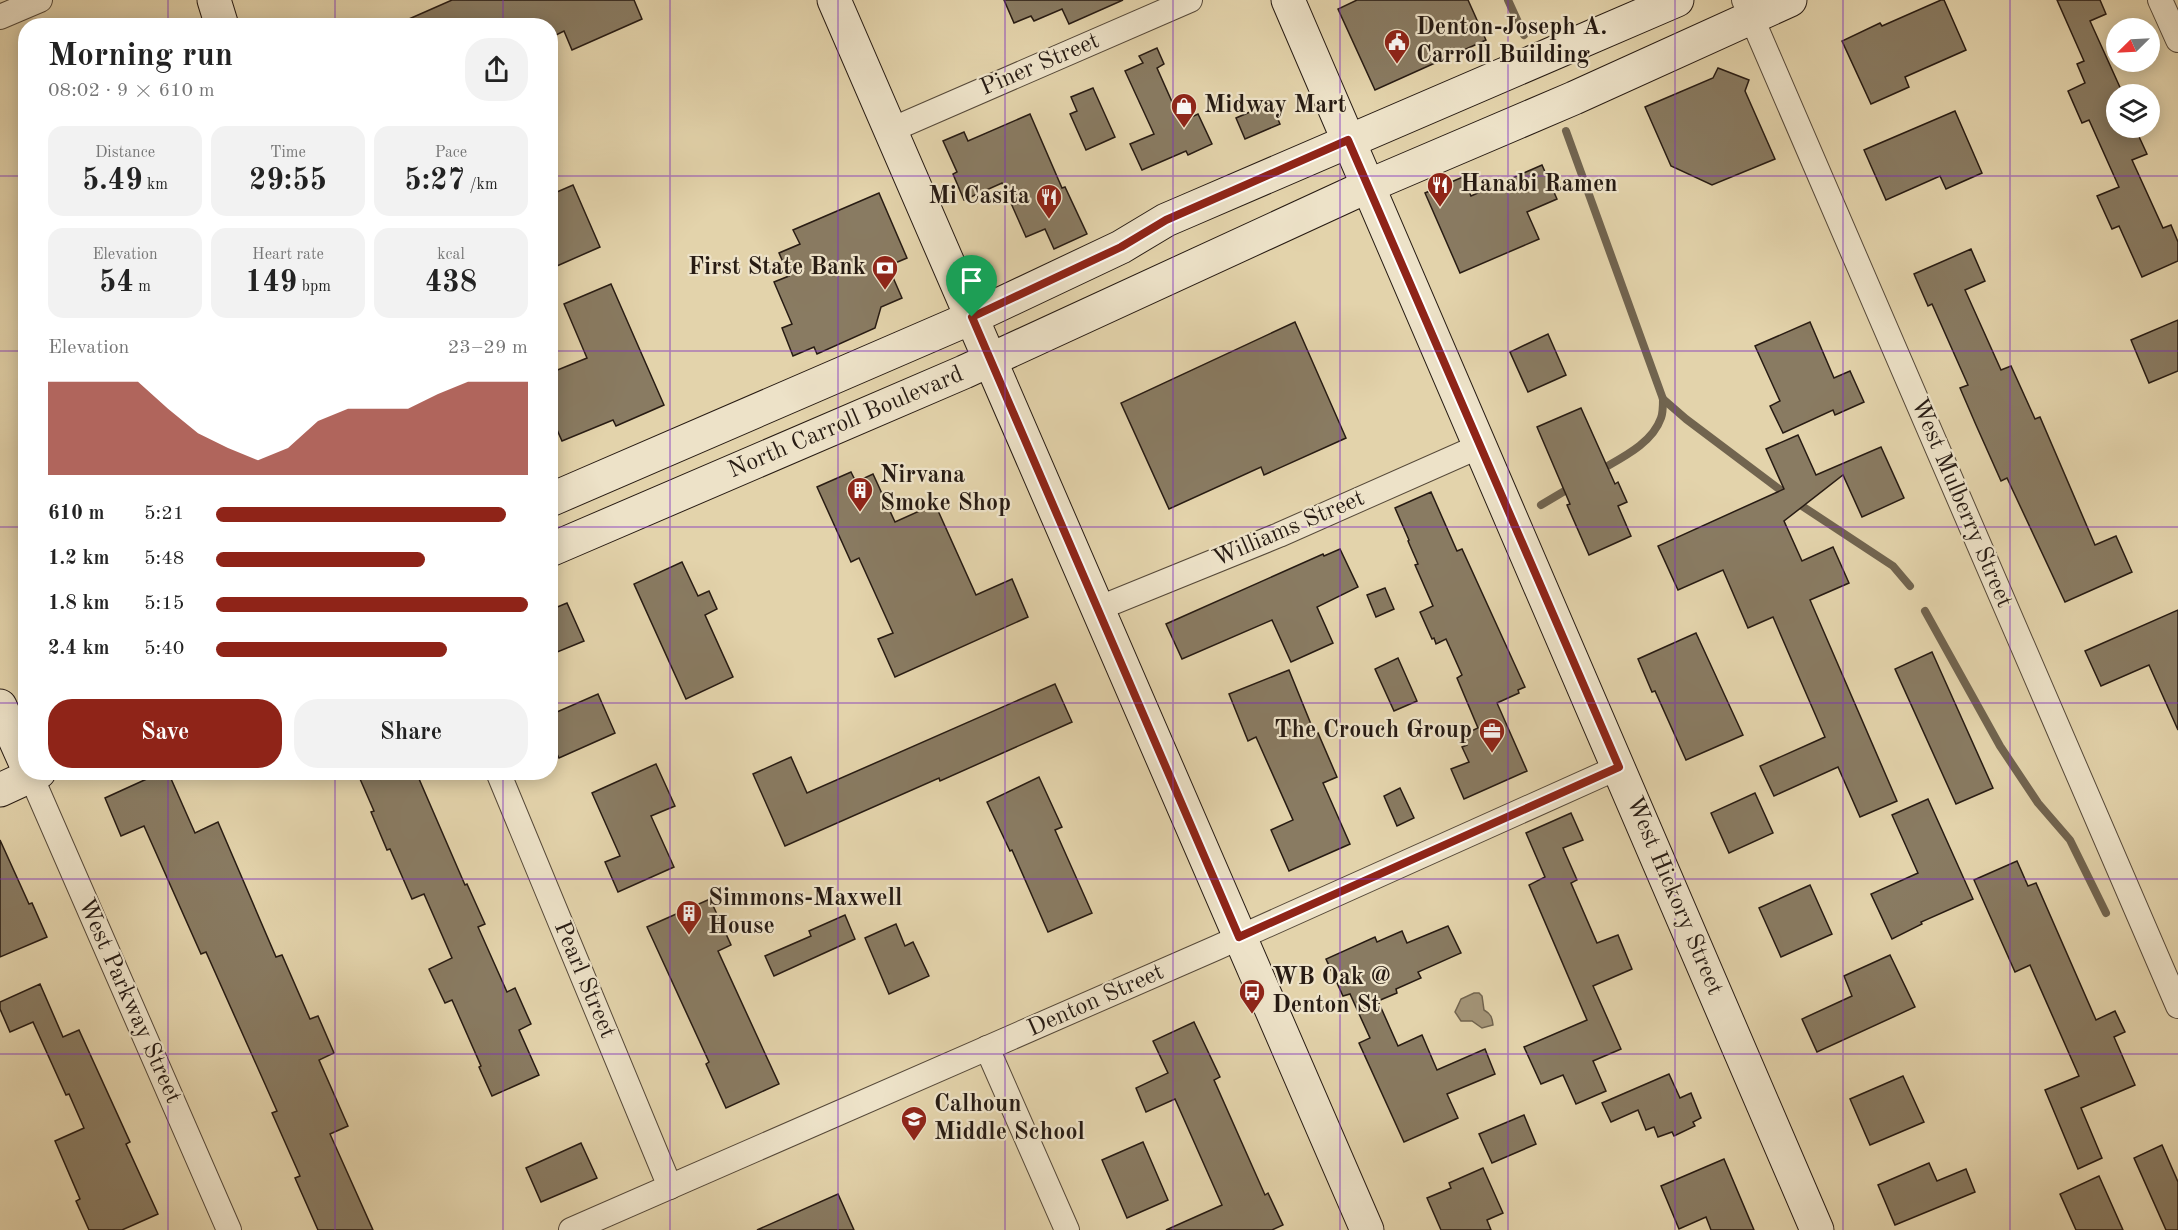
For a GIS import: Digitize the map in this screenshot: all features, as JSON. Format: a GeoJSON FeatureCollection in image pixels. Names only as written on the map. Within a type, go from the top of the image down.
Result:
{"type":"FeatureCollection","features":[{"type":"Feature","properties":{"kind":"main road"},"geometry":{"type":"LineString","coordinates":[[214,0],[220,18]]}},
{"type":"Feature","properties":{"kind":"main road"},"geometry":{"type":"LineString","coordinates":[[834,0],[1367,1230]]}},
{"type":"Feature","properties":{"kind":"main road","name":"West Hickory Street"},"geometry":{"type":"LineString","coordinates":[[1288,0],[1817,1230]]}},
{"type":"Feature","properties":{"kind":"main road","name":"North Carroll Boulevard"},"geometry":{"type":"LineString","coordinates":[[558,497],[972,317],[1121,247],[1166,220],[1677,0]]}},
{"type":"Feature","properties":{"kind":"main road","name":"North Carroll Boulevard"},"geometry":{"type":"LineString","coordinates":[[558,547],[990,360],[1368,186],[1574,98],[1747,8],[1790,0]]}},
{"type":"Feature","properties":{"kind":"main road"},"geometry":{"type":"LineString","coordinates":[[0,790],[18,753]]}},
{"type":"Feature","properties":{"kind":"street"},"geometry":{"type":"LineString","coordinates":[[0,17],[40,0]]}},
{"type":"Feature","properties":{"kind":"street","name":"Piner Street"},"geometry":{"type":"LineString","coordinates":[[891,130],[1190,0]]}},
{"type":"Feature","properties":{"kind":"street"},"geometry":{"type":"LineString","coordinates":[[2160,0],[2178,40]]}},
{"type":"Feature","properties":{"kind":"street","name":"West Mulberry Street"},"geometry":{"type":"LineString","coordinates":[[1747,8],[2178,1006]]}},
{"type":"Feature","properties":{"kind":"street","name":"Williams Street"},"geometry":{"type":"LineString","coordinates":[[1097,609],[1279,535],[1480,446]]}},
{"type":"Feature","properties":{"kind":"street","name":"Denton Street"},"geometry":{"type":"LineString","coordinates":[[571,1230],[1239,937],[1619,767]]}},
{"type":"Feature","properties":{"kind":"street","name":"West Parkway Street"},"geometry":{"type":"LineString","coordinates":[[33,780],[229,1230]]}},
{"type":"Feature","properties":{"kind":"street","name":"Pearl Street"},"geometry":{"type":"LineString","coordinates":[[501,780],[670,1186]]}},
{"type":"Feature","properties":{"kind":"street"},"geometry":{"type":"LineString","coordinates":[[987,1048],[1067,1230]]}},
{"type":"Feature","properties":{"kind":"shaded area"},"geometry":{"type":"Polygon","coordinates":[[[1474,993],[1482,996],[1484,1010],[1491,1016],[1493,1025],[1482,1028],[1472,1021],[1461,1021],[1455,1012],[1461,999],[1474,993]]]}},
{"type":"Feature","properties":{"kind":"building"},"geometry":{"type":"Polygon","coordinates":[[[452,0],[634,0],[642,19],[572,50],[564,31],[558,34],[558,18],[411,18],[452,0]]]}},
{"type":"Feature","properties":{"kind":"building"},"geometry":{"type":"Polygon","coordinates":[[[1004,0],[1123,0],[1069,24],[1062,9],[1034,21],[1031,16],[1014,23],[1004,0]]]}},
{"type":"Feature","properties":{"kind":"building","name":"Denton-Joseph A. Carroll Building"},"geometry":{"type":"Polygon","coordinates":[[[1357,0],[1468,0],[1486,40],[1375,90],[1338,9],[1357,0]]]}},
{"type":"Feature","properties":{"kind":"building"},"geometry":{"type":"Polygon","coordinates":[[[1944,0],[1966,50],[1905,77],[1909,87],[1871,104],[1842,41],[1880,23],[1882,26],[1944,0]]]}},
{"type":"Feature","properties":{"kind":"building"},"geometry":{"type":"Polygon","coordinates":[[[2057,0],[2100,0],[2106,14],[2090,21],[2106,56],[2106,72],[2113,72],[2118,84],[2106,84],[2106,138],[2140,138],[2147,154],[2132,160],[2163,228],[2171,225],[2178,242],[2178,261],[2142,277],[2119,226],[2112,229],[2097,196],[2119,187],[2089,120],[2082,123],[2068,91],[2085,83],[2077,64],[2084,61],[2057,0]]]}},
{"type":"Feature","properties":{"kind":"building"},"geometry":{"type":"Polygon","coordinates":[[[1157,48],[1164,64],[1157,68],[1181,122],[1198,114],[1212,144],[1188,155],[1186,151],[1142,170],[1130,144],[1154,134],[1125,71],[1143,63],[1139,56],[1157,48]]]}},
{"type":"Feature","properties":{"kind":"building"},"geometry":{"type":"Polygon","coordinates":[[[1718,68],[1749,80],[1745,91],[1775,159],[1712,185],[1671,166],[1645,107],[1713,78],[1718,68]]]}},
{"type":"Feature","properties":{"kind":"building"},"geometry":{"type":"Polygon","coordinates":[[[1093,88],[1115,137],[1086,150],[1070,114],[1077,111],[1071,97],[1093,88]]]}},
{"type":"Feature","properties":{"kind":"building","name":"Midway Mart"},"geometry":{"type":"Polygon","coordinates":[[[1271,103],[1280,124],[1245,139],[1236,118],[1271,103]]]}},
{"type":"Feature","properties":{"kind":"building"},"geometry":{"type":"Polygon","coordinates":[[[1955,111],[1982,173],[1946,189],[1940,176],[1886,200],[1864,150],[1955,111]]]}},
{"type":"Feature","properties":{"kind":"building"},"geometry":{"type":"Polygon","coordinates":[[[1030,114],[1062,188],[1065,187],[1087,234],[1054,249],[1045,229],[1026,237],[1002,183],[964,200],[953,174],[957,172],[943,141],[964,132],[968,141],[1030,114]]]}},
{"type":"Feature","properties":{"kind":"building"},"geometry":{"type":"Polygon","coordinates":[[[1542,165],[1557,199],[1527,212],[1539,239],[1460,273],[1425,193],[1463,177],[1471,196],[1542,165]]]}},
{"type":"Feature","properties":{"kind":"building"},"geometry":{"type":"Polygon","coordinates":[[[573,185],[600,247],[558,265],[558,192],[573,185]]]}},
{"type":"Feature","properties":{"kind":"building"},"geometry":{"type":"Polygon","coordinates":[[[879,193],[907,258],[888,266],[902,298],[881,307],[875,328],[817,354],[814,347],[793,356],[782,328],[792,324],[774,282],[789,276],[779,253],[800,244],[793,230],[879,193]]]}},
{"type":"Feature","properties":{"kind":"building"},"geometry":{"type":"Polygon","coordinates":[[[1971,249],[1985,281],[1965,290],[2001,370],[2011,366],[2035,419],[2040,417],[2095,545],[2116,536],[2132,572],[2065,602],[2007,478],[2001,481],[1960,388],[1968,385],[1932,304],[1928,306],[1914,274],[1971,249]]]}},
{"type":"Feature","properties":{"kind":"building"},"geometry":{"type":"Polygon","coordinates":[[[611,284],[664,405],[616,426],[613,420],[562,441],[558,432],[558,370],[587,358],[564,304],[611,284]]]}},
{"type":"Feature","properties":{"kind":"building"},"geometry":{"type":"Polygon","coordinates":[[[2178,320],[2178,371],[2149,383],[2131,340],[2178,320]]]}},
{"type":"Feature","properties":{"kind":"building"},"geometry":{"type":"Polygon","coordinates":[[[1295,322],[1346,438],[1264,475],[1261,467],[1169,509],[1121,403],[1295,322]]]}},
{"type":"Feature","properties":{"kind":"building"},"geometry":{"type":"Polygon","coordinates":[[[1810,322],[1834,378],[1850,371],[1864,402],[1835,415],[1833,410],[1783,433],[1770,406],[1780,401],[1755,346],[1810,322]]]}},
{"type":"Feature","properties":{"kind":"building"},"geometry":{"type":"Polygon","coordinates":[[[1548,334],[1566,375],[1528,392],[1510,352],[1548,334]]]}},
{"type":"Feature","properties":{"kind":"building"},"geometry":{"type":"Polygon","coordinates":[[[1581,408],[1615,484],[1618,482],[1627,502],[1618,506],[1631,536],[1589,555],[1537,427],[1581,408]]]}},
{"type":"Feature","properties":{"kind":"building"},"geometry":{"type":"Polygon","coordinates":[[[1798,435],[1816,475],[1881,447],[1904,498],[1862,517],[1843,475],[1784,521],[1802,561],[1833,547],[1849,583],[1810,600],[1897,801],[1860,817],[1838,767],[1774,796],[1760,766],[1825,737],[1773,617],[1748,628],[1723,570],[1678,590],[1658,546],[1784,489],[1766,449],[1798,435]]]}},
{"type":"Feature","properties":{"kind":"building"},"geometry":{"type":"Polygon","coordinates":[[[851,472],[856,482],[873,474],[895,522],[935,504],[976,595],[1012,579],[1028,617],[895,677],[878,639],[893,633],[859,558],[851,562],[817,487],[851,472]]]}},
{"type":"Feature","properties":{"kind":"building"},"geometry":{"type":"Polygon","coordinates":[[[1431,492],[1457,551],[1462,549],[1525,687],[1518,690],[1519,693],[1497,703],[1527,771],[1464,799],[1451,769],[1469,762],[1462,747],[1467,745],[1463,735],[1478,728],[1457,678],[1462,675],[1446,639],[1436,644],[1420,612],[1433,606],[1415,565],[1418,564],[1395,508],[1431,492]]]}},
{"type":"Feature","properties":{"kind":"building"},"geometry":{"type":"Polygon","coordinates":[[[1340,549],[1358,587],[1317,607],[1333,643],[1291,662],[1272,620],[1182,659],[1166,624],[1323,554],[1324,556],[1340,549]]]}},
{"type":"Feature","properties":{"kind":"building"},"geometry":{"type":"Polygon","coordinates":[[[682,562],[698,596],[709,591],[717,609],[705,615],[733,677],[686,699],[634,584],[682,562]]]}},
{"type":"Feature","properties":{"kind":"building"},"geometry":{"type":"Polygon","coordinates":[[[1385,588],[1394,609],[1376,617],[1367,595],[1385,588]]]}},
{"type":"Feature","properties":{"kind":"building"},"geometry":{"type":"Polygon","coordinates":[[[567,603],[584,641],[558,652],[558,607],[567,603]]]}},
{"type":"Feature","properties":{"kind":"building"},"geometry":{"type":"Polygon","coordinates":[[[2178,610],[2178,730],[2149,665],[2101,686],[2085,651],[2178,610]]]}},
{"type":"Feature","properties":{"kind":"building"},"geometry":{"type":"Polygon","coordinates":[[[1696,633],[1743,735],[1686,760],[1638,659],[1696,633]]]}},
{"type":"Feature","properties":{"kind":"building"},"geometry":{"type":"Polygon","coordinates":[[[1932,652],[1993,788],[1956,804],[1895,669],[1932,652]]]}},
{"type":"Feature","properties":{"kind":"building"},"geometry":{"type":"Polygon","coordinates":[[[1398,658],[1417,701],[1394,711],[1375,669],[1398,658]]]}},
{"type":"Feature","properties":{"kind":"building"},"geometry":{"type":"Polygon","coordinates":[[[1289,670],[1315,734],[1318,733],[1337,777],[1323,783],[1350,844],[1289,871],[1271,830],[1293,820],[1256,737],[1248,741],[1229,694],[1289,670]]]}},
{"type":"Feature","properties":{"kind":"building"},"geometry":{"type":"Polygon","coordinates":[[[1055,684],[1072,722],[940,781],[939,778],[785,846],[753,774],[791,757],[807,793],[1055,684]]]}},
{"type":"Feature","properties":{"kind":"building"},"geometry":{"type":"Polygon","coordinates":[[[598,694],[615,733],[559,758],[558,712],[598,694]]]}},
{"type":"Feature","properties":{"kind":"building"},"geometry":{"type":"Polygon","coordinates":[[[656,764],[675,806],[651,816],[674,867],[618,892],[605,862],[620,856],[592,793],[656,764]]]}},
{"type":"Feature","properties":{"kind":"building"},"geometry":{"type":"Polygon","coordinates":[[[1039,777],[1062,827],[1055,830],[1092,913],[1048,932],[1012,850],[1010,851],[987,802],[1039,777]]]}},
{"type":"Feature","properties":{"kind":"building"},"geometry":{"type":"Polygon","coordinates":[[[144,780],[172,780],[195,833],[218,822],[276,957],[282,955],[310,1019],[318,1016],[334,1053],[319,1060],[348,1126],[330,1134],[373,1230],[318,1230],[295,1178],[300,1176],[272,1113],[277,1111],[206,952],[201,954],[144,826],[121,836],[105,798],[144,780]]]}},
{"type":"Feature","properties":{"kind":"building"},"geometry":{"type":"Polygon","coordinates":[[[360,780],[419,780],[465,885],[467,884],[485,924],[478,927],[507,992],[515,988],[531,1024],[519,1030],[539,1075],[492,1096],[452,1000],[445,1003],[429,969],[452,958],[424,894],[412,899],[390,849],[387,850],[371,812],[374,811],[360,780]]]}},
{"type":"Feature","properties":{"kind":"building"},"geometry":{"type":"Polygon","coordinates":[[[1400,788],[1414,818],[1397,826],[1384,796],[1400,788]]]}},
{"type":"Feature","properties":{"kind":"building"},"geometry":{"type":"Polygon","coordinates":[[[1755,793],[1773,833],[1729,853],[1711,813],[1755,793]]]}},
{"type":"Feature","properties":{"kind":"building"},"geometry":{"type":"Polygon","coordinates":[[[1928,799],[1973,899],[1921,922],[1922,924],[1892,939],[1871,894],[1918,873],[1892,815],[1928,799]]]}},
{"type":"Feature","properties":{"kind":"building"},"geometry":{"type":"Polygon","coordinates":[[[1571,813],[1583,840],[1563,848],[1577,880],[1571,883],[1597,943],[1618,935],[1632,969],[1593,986],[1621,1049],[1593,1061],[1606,1091],[1576,1104],[1563,1075],[1541,1084],[1524,1047],[1587,1020],[1529,885],[1545,877],[1526,833],[1571,813]]]}},
{"type":"Feature","properties":{"kind":"building"},"geometry":{"type":"Polygon","coordinates":[[[0,840],[29,904],[32,903],[47,937],[0,957],[0,840]]]}},
{"type":"Feature","properties":{"kind":"building"},"geometry":{"type":"Polygon","coordinates":[[[2017,861],[2028,886],[2036,883],[2096,1020],[2115,1011],[2125,1032],[2114,1037],[2135,1085],[2081,1108],[2102,1158],[2078,1169],[2045,1090],[2079,1076],[2030,965],[2015,972],[1974,880],[2017,861]]]}},
{"type":"Feature","properties":{"kind":"building"},"geometry":{"type":"Polygon","coordinates":[[[1810,885],[1832,934],[1781,957],[1759,908],[1810,885]]]}},
{"type":"Feature","properties":{"kind":"building"},"geometry":{"type":"Polygon","coordinates":[[[710,899],[731,945],[718,951],[779,1084],[726,1108],[706,1064],[709,1062],[647,927],[710,899]]]}},
{"type":"Feature","properties":{"kind":"building"},"geometry":{"type":"Polygon","coordinates":[[[845,915],[855,939],[774,976],[765,956],[811,936],[809,931],[845,915]]]}},
{"type":"Feature","properties":{"kind":"building"},"geometry":{"type":"Polygon","coordinates":[[[896,924],[905,946],[913,942],[929,976],[889,994],[865,938],[896,924]]]}},
{"type":"Feature","properties":{"kind":"building"},"geometry":{"type":"Polygon","coordinates":[[[1448,926],[1461,953],[1418,972],[1421,978],[1396,989],[1397,993],[1378,1001],[1398,1046],[1422,1035],[1437,1070],[1485,1049],[1495,1074],[1447,1094],[1458,1118],[1404,1142],[1359,1043],[1370,1038],[1350,994],[1343,996],[1326,959],[1375,937],[1377,942],[1402,931],[1407,943],[1448,926]]]}},
{"type":"Feature","properties":{"kind":"building"},"geometry":{"type":"Polygon","coordinates":[[[1890,955],[1915,1007],[1817,1052],[1802,1019],[1852,996],[1844,976],[1890,955]]]}},
{"type":"Feature","properties":{"kind":"building"},"geometry":{"type":"Polygon","coordinates":[[[40,984],[63,1037],[79,1030],[130,1142],[126,1144],[158,1214],[122,1230],[89,1230],[76,1201],[80,1199],[55,1141],[84,1128],[69,1094],[66,1095],[33,1022],[10,1032],[0,1009],[0,1002],[40,984]]]}},
{"type":"Feature","properties":{"kind":"building"},"geometry":{"type":"Polygon","coordinates":[[[1194,1022],[1220,1077],[1214,1080],[1265,1195],[1268,1193],[1283,1225],[1272,1230],[1166,1230],[1222,1205],[1175,1099],[1146,1112],[1136,1088],[1168,1073],[1153,1041],[1194,1022]]]}},
{"type":"Feature","properties":{"kind":"building"},"geometry":{"type":"Polygon","coordinates":[[[1669,1074],[1680,1098],[1691,1093],[1701,1118],[1693,1122],[1695,1126],[1674,1136],[1672,1132],[1658,1137],[1654,1127],[1646,1130],[1638,1110],[1611,1122],[1602,1103],[1669,1074]]]}},
{"type":"Feature","properties":{"kind":"building"},"geometry":{"type":"Polygon","coordinates":[[[1903,1076],[1924,1122],[1870,1145],[1850,1099],[1903,1076]]]}},
{"type":"Feature","properties":{"kind":"building"},"geometry":{"type":"Polygon","coordinates":[[[1524,1115],[1536,1144],[1492,1163],[1479,1134],[1524,1115]]]}},
{"type":"Feature","properties":{"kind":"building"},"geometry":{"type":"Polygon","coordinates":[[[1143,1142],[1168,1200],[1127,1218],[1102,1160],[1143,1142]]]}},
{"type":"Feature","properties":{"kind":"building"},"geometry":{"type":"Polygon","coordinates":[[[581,1143],[597,1178],[541,1202],[526,1168],[581,1143]]]}},
{"type":"Feature","properties":{"kind":"building"},"geometry":{"type":"Polygon","coordinates":[[[2162,1145],[2178,1182],[2178,1230],[2166,1230],[2134,1158],[2162,1145]]]}},
{"type":"Feature","properties":{"kind":"building"},"geometry":{"type":"Polygon","coordinates":[[[1724,1159],[1754,1230],[1711,1230],[1706,1217],[1679,1229],[1661,1186],[1724,1159]]]}},
{"type":"Feature","properties":{"kind":"building"},"geometry":{"type":"Polygon","coordinates":[[[1929,1163],[1937,1181],[1966,1169],[1975,1192],[1895,1225],[1878,1185],[1929,1163]]]}},
{"type":"Feature","properties":{"kind":"building"},"geometry":{"type":"Polygon","coordinates":[[[1483,1168],[1503,1213],[1487,1220],[1491,1230],[1441,1230],[1427,1198],[1451,1188],[1449,1183],[1483,1168]]]}},
{"type":"Feature","properties":{"kind":"building"},"geometry":{"type":"Polygon","coordinates":[[[2099,1176],[2123,1230],[2076,1230],[2060,1194],[2099,1176]]]}},
{"type":"Feature","properties":{"kind":"building"},"geometry":{"type":"Polygon","coordinates":[[[838,1194],[854,1230],[757,1230],[838,1194]]]}},
{"type":"Feature","properties":{"kind":"waterway"},"geometry":{"type":"LineString","coordinates":[[1508,0],[1524,35]]}},
{"type":"Feature","properties":{"kind":"waterway"},"geometry":{"type":"LineString","coordinates":[[1566,131],[1663,399],[1661,418],[1651,435],[1635,449],[1599,471]]}},
{"type":"Feature","properties":{"kind":"waterway"},"geometry":{"type":"LineString","coordinates":[[1663,399],[1799,504],[1893,566],[1910,586]]}},
{"type":"Feature","properties":{"kind":"waterway"},"geometry":{"type":"LineString","coordinates":[[1541,505],[1573,486]]}},
{"type":"Feature","properties":{"kind":"waterway"},"geometry":{"type":"LineString","coordinates":[[1925,611],[2000,746],[2038,803],[2070,840],[2106,913]]}},
{"type":"Feature","properties":{"kind":"place","name":"Denton-Joseph A. Carroll Building"},"geometry":{"type":"Point","coordinates":[1397,65]}},
{"type":"Feature","properties":{"kind":"place","name":"Midway Mart"},"geometry":{"type":"Point","coordinates":[1184,129]}},
{"type":"Feature","properties":{"kind":"place","name":"Hanabi Ramen"},"geometry":{"type":"Point","coordinates":[1440,208]}},
{"type":"Feature","properties":{"kind":"place","name":"Mi Casita"},"geometry":{"type":"Point","coordinates":[1049,220]}},
{"type":"Feature","properties":{"kind":"place","name":"First State Bank"},"geometry":{"type":"Point","coordinates":[885,291]}},
{"type":"Feature","properties":{"kind":"place","name":"Nirvana Smoke Shop"},"geometry":{"type":"Point","coordinates":[860,513]}},
{"type":"Feature","properties":{"kind":"place","name":"The Crouch Group"},"geometry":{"type":"Point","coordinates":[1492,754]}},
{"type":"Feature","properties":{"kind":"place","name":"Simmons-Maxwell House"},"geometry":{"type":"Point","coordinates":[689,936]}},
{"type":"Feature","properties":{"kind":"place","name":"WB Oak @ Denton St"},"geometry":{"type":"Point","coordinates":[1252,1015]}},
{"type":"Feature","properties":{"kind":"place","name":"Calhoun Middle School"},"geometry":{"type":"Point","coordinates":[914,1142]}},
{"type":"Feature","properties":{"kind":"route"},"geometry":{"type":"LineString","coordinates":[[1348,140],[1619,767],[1239,937],[972,317],[1121,247],[1166,220],[1348,140]]}}]}
